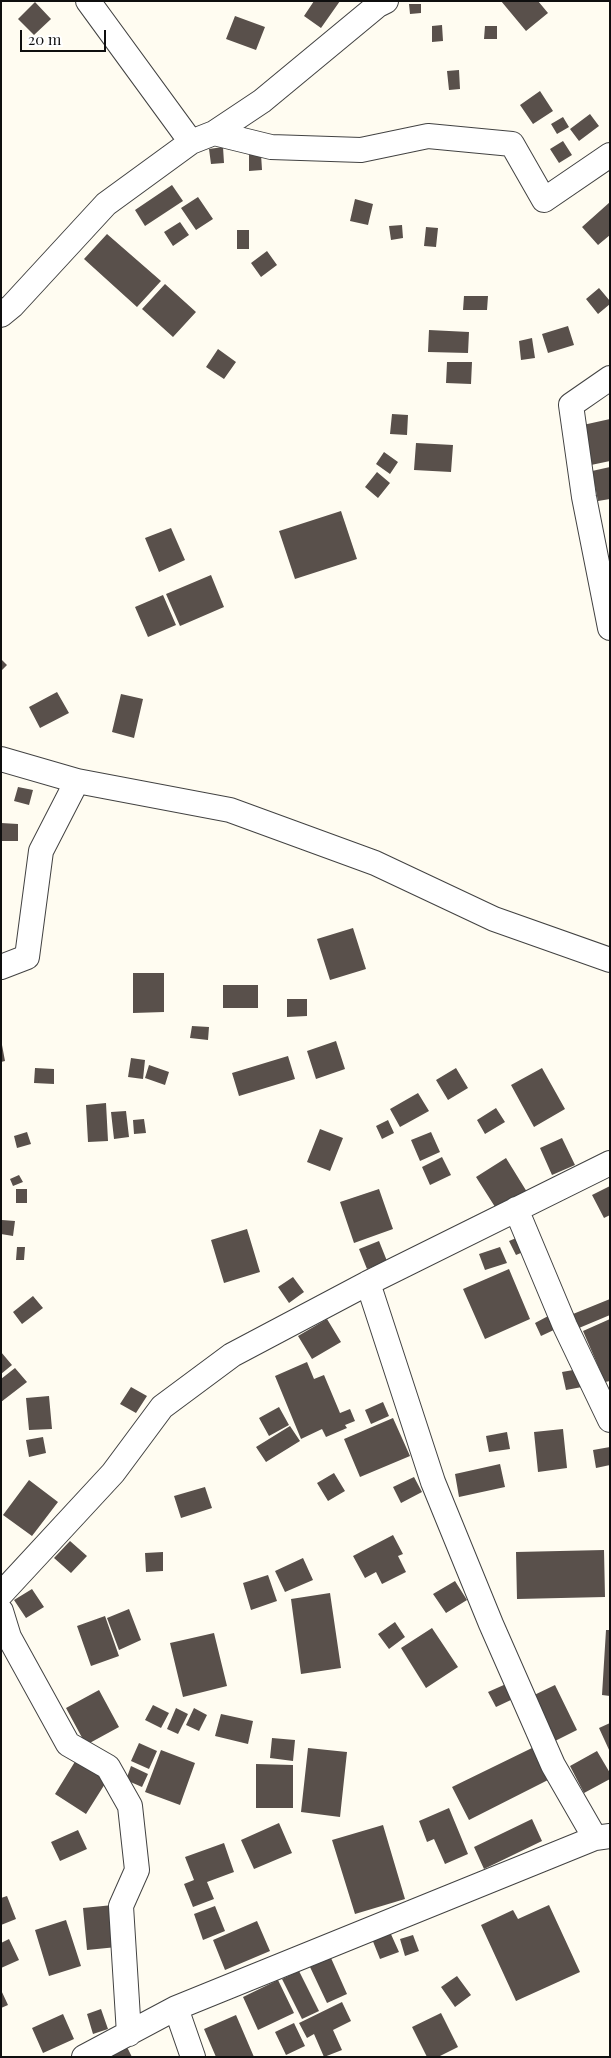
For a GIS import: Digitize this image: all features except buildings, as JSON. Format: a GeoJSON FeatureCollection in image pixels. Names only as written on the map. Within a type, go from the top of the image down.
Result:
{"type":"FeatureCollection","features":[{"type":"Feature","properties":{"kind":"street"},"geometry":{"type":"LineString","coordinates":[[88,1],[191,142]]}},
{"type":"Feature","properties":{"kind":"street"},"geometry":{"type":"LineString","coordinates":[[1,314],[12,306],[62,249],[106,204],[191,142],[214,133],[262,101],[371,11],[386,1]]}},
{"type":"Feature","properties":{"kind":"street"},"geometry":{"type":"LineString","coordinates":[[214,133],[271,147],[361,150],[428,136],[512,144],[544,200],[610,155]]}},
{"type":"Feature","properties":{"kind":"street"},"geometry":{"type":"LineString","coordinates":[[610,378],[571,405],[584,497],[610,628]]}},
{"type":"Feature","properties":{"kind":"street"},"geometry":{"type":"LineString","coordinates":[[1,759],[77,781],[230,810],[375,862],[494,919],[610,960]]}},
{"type":"Feature","properties":{"kind":"street"},"geometry":{"type":"LineString","coordinates":[[1,967],[27,957],[41,851],[77,781]]}},
{"type":"Feature","properties":{"kind":"street"},"geometry":{"type":"LineString","coordinates":[[1,1594],[113,1473],[162,1407],[232,1355],[368,1283],[610,1163]]}},
{"type":"Feature","properties":{"kind":"street"},"geometry":{"type":"LineString","coordinates":[[516,1209],[565,1326],[610,1420]]}},
{"type":"Feature","properties":{"kind":"street"},"geometry":{"type":"LineString","coordinates":[[84,2057],[176,2008],[603,1837],[553,1766],[440,1500],[368,1283]]}},
{"type":"Feature","properties":{"kind":"street"},"geometry":{"type":"LineString","coordinates":[[1,1611],[9,1637],[68,1744],[108,1767],[130,1806],[137,1870],[121,1906],[130,2034]]}},
{"type":"Feature","properties":{"kind":"street"},"geometry":{"type":"LineString","coordinates":[[176,2008],[193,2057]]}}]}
